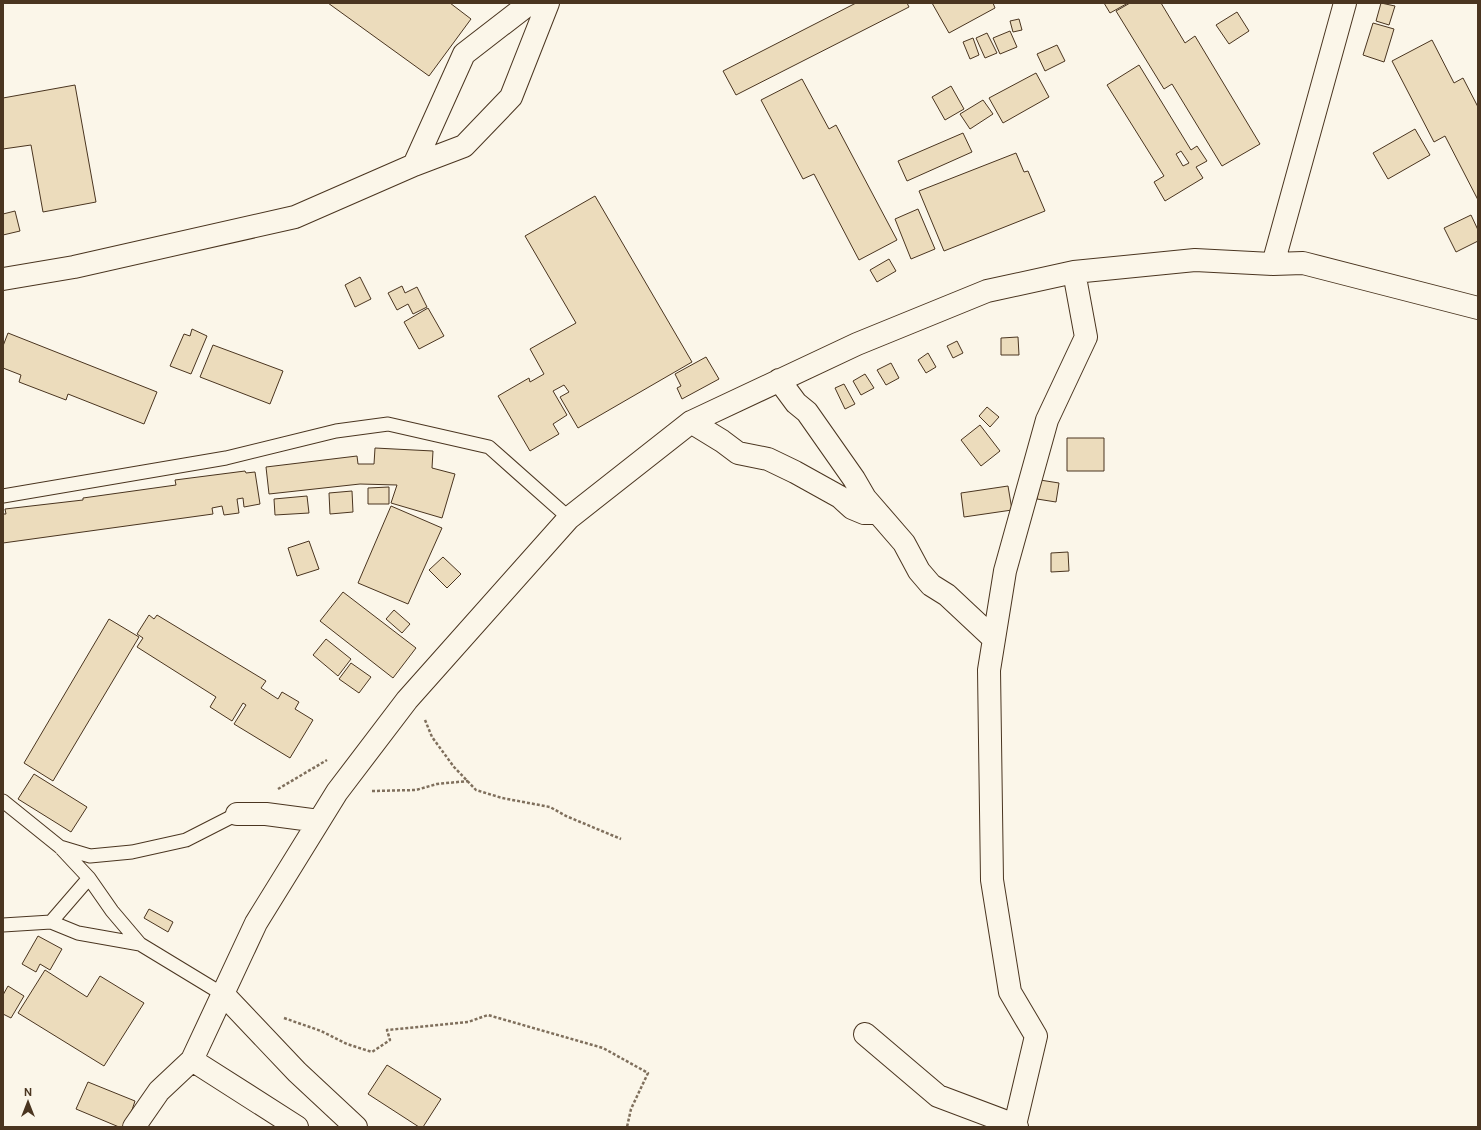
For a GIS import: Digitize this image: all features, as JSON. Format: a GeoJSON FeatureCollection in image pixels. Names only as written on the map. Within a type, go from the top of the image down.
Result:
{"type":"FeatureCollection","features":[{"type":"Feature","properties":{"kind":"street"},"geometry":{"type":"LineString","coordinates":[[414,165],[464,54],[530,3]]}},
{"type":"Feature","properties":{"kind":"street"},"geometry":{"type":"LineString","coordinates":[[3,279],[74,267],[295,217],[414,165],[464,146],[511,97],[548,3]]}},
{"type":"Feature","properties":{"kind":"street"},"geometry":{"type":"LineString","coordinates":[[1273,264],[1345,3]]}},
{"type":"Feature","properties":{"kind":"street"},"geometry":{"type":"LineString","coordinates":[[134,1127],[159,1091],[192,1060],[224,995],[256,923],[337,792],[407,700],[569,518],[691,422],[857,344],[987,291],[1074,272],[1195,260],[1273,264],[1303,263],[1478,308]]}},
{"type":"Feature","properties":{"kind":"street"},"geometry":{"type":"LineString","coordinates":[[865,1034],[938,1096],[1016,1126],[1036,1036],[1010,992],[992,880],[989,670],[1005,571],[1047,420],[1086,337],[1074,272]]}},
{"type":"Feature","properties":{"kind":"street"},"geometry":{"type":"LineString","coordinates":[[779,380],[796,403],[807,412],[854,479],[865,498],[904,543],[914,564],[931,585],[947,595],[994,639]]}},
{"type":"Feature","properties":{"kind":"street"},"geometry":{"type":"LineString","coordinates":[[691,422],[722,441],[738,454],[768,459],[840,497],[852,508],[864,513],[877,513]]}},
{"type":"Feature","properties":{"kind":"street"},"geometry":{"type":"LineString","coordinates":[[237,814],[266,814],[319,821]]}},
{"type":"Feature","properties":{"kind":"street"},"geometry":{"type":"LineString","coordinates":[[224,995],[297,1072],[356,1127]]}},
{"type":"Feature","properties":{"kind":"street"},"geometry":{"type":"LineString","coordinates":[[192,1060],[297,1127]]}},
{"type":"Feature","properties":{"kind":"lane"},"geometry":{"type":"LineString","coordinates":[[3,496],[226,458],[336,432],[388,424],[489,447],[569,518]]}},
{"type":"Feature","properties":{"kind":"lane"},"geometry":{"type":"LineString","coordinates":[[3,801],[60,847],[89,878],[112,911],[140,944],[224,995]]}},
{"type":"Feature","properties":{"kind":"lane"},"geometry":{"type":"LineString","coordinates":[[60,847],[90,856],[132,852],[186,840],[237,814]]}},
{"type":"Feature","properties":{"kind":"lane"},"geometry":{"type":"LineString","coordinates":[[51,922],[89,878]]}},
{"type":"Feature","properties":{"kind":"lane"},"geometry":{"type":"LineString","coordinates":[[3,925],[51,922],[78,933],[140,944]]}},
{"type":"Feature","properties":{"kind":"path"},"geometry":{"type":"LineString","coordinates":[[407,700],[418,704],[424,710],[426,724],[432,737],[454,767],[476,790],[502,798],[550,807],[566,816],[622,839]]}},
{"type":"Feature","properties":{"kind":"path"},"geometry":{"type":"LineString","coordinates":[[275,790],[333,756]]}},
{"type":"Feature","properties":{"kind":"path"},"geometry":{"type":"LineString","coordinates":[[337,792],[416,790],[437,784],[468,781]]}},
{"type":"Feature","properties":{"kind":"path"},"geometry":{"type":"LineString","coordinates":[[245,1017],[265,1011],[321,1031],[347,1044],[372,1052],[390,1040],[388,1030],[468,1022],[488,1015],[603,1048],[648,1073],[631,1110],[626,1127]]}},
{"type":"Feature","properties":{"kind":"building"},"geometry":{"type":"Polygon","coordinates":[[[328,3],[450,3],[471,19],[429,76],[328,3]]]}},
{"type":"Feature","properties":{"kind":"building"},"geometry":{"type":"Polygon","coordinates":[[[856,3],[907,3],[909,7],[736,95],[723,71],[856,3]]]}},
{"type":"Feature","properties":{"kind":"building"},"geometry":{"type":"Polygon","coordinates":[[[932,3],[993,3],[995,8],[949,33],[932,3]]]}},
{"type":"Feature","properties":{"kind":"building"},"geometry":{"type":"Polygon","coordinates":[[[1104,3],[1128,3],[1110,13],[1104,3]]]}},
{"type":"Feature","properties":{"kind":"building"},"geometry":{"type":"Polygon","coordinates":[[[1130,3],[1161,3],[1185,43],[1195,36],[1260,144],[1222,166],[1172,84],[1164,89],[1116,11],[1130,3]]]}},
{"type":"Feature","properties":{"kind":"building"},"geometry":{"type":"Polygon","coordinates":[[[1381,3],[1395,6],[1389,25],[1376,21],[1381,3]]]}},
{"type":"Feature","properties":{"kind":"building"},"geometry":{"type":"Polygon","coordinates":[[[1237,12],[1249,31],[1229,44],[1216,25],[1237,12]]]}},
{"type":"Feature","properties":{"kind":"building"},"geometry":{"type":"Polygon","coordinates":[[[1019,19],[1022,30],[1013,32],[1010,21],[1019,19]]]}},
{"type":"Feature","properties":{"kind":"building"},"geometry":{"type":"Polygon","coordinates":[[[1373,23],[1394,29],[1384,62],[1363,55],[1373,23]]]}},
{"type":"Feature","properties":{"kind":"building"},"geometry":{"type":"Polygon","coordinates":[[[1010,31],[1017,47],[1000,54],[993,38],[1010,31]]]}},
{"type":"Feature","properties":{"kind":"building"},"geometry":{"type":"Polygon","coordinates":[[[987,33],[997,53],[985,58],[976,38],[987,33]]]}},
{"type":"Feature","properties":{"kind":"building"},"geometry":{"type":"Polygon","coordinates":[[[973,38],[979,55],[970,59],[963,42],[973,38]]]}},
{"type":"Feature","properties":{"kind":"building"},"geometry":{"type":"Polygon","coordinates":[[[1432,40],[1454,83],[1463,78],[1478,107],[1478,200],[1445,136],[1434,142],[1392,61],[1432,40]]]}},
{"type":"Feature","properties":{"kind":"building"},"geometry":{"type":"Polygon","coordinates":[[[1057,45],[1065,61],[1045,71],[1037,54],[1057,45]]]}},
{"type":"Feature","properties":{"kind":"building"},"geometry":{"type":"Polygon","coordinates":[[[1139,65],[1191,150],[1197,146],[1207,161],[1196,167],[1203,178],[1165,201],[1154,182],[1164,176],[1107,85],[1139,65]],[[1181,151],[1176,154],[1183,166],[1189,163],[1181,151]]]}},
{"type":"Feature","properties":{"kind":"building"},"geometry":{"type":"Polygon","coordinates":[[[1036,73],[1049,97],[1003,123],[989,98],[1036,73]]]}},
{"type":"Feature","properties":{"kind":"building"},"geometry":{"type":"Polygon","coordinates":[[[802,79],[829,129],[836,125],[897,240],[859,260],[814,174],[803,179],[761,100],[802,79]]]}},
{"type":"Feature","properties":{"kind":"building"},"geometry":{"type":"Polygon","coordinates":[[[75,85],[96,202],[43,212],[31,145],[3,149],[3,98],[75,85]]]}},
{"type":"Feature","properties":{"kind":"building"},"geometry":{"type":"Polygon","coordinates":[[[951,86],[964,109],[945,120],[932,97],[951,86]]]}},
{"type":"Feature","properties":{"kind":"building"},"geometry":{"type":"Polygon","coordinates":[[[983,100],[993,114],[970,129],[960,114],[983,100]]]}},
{"type":"Feature","properties":{"kind":"building"},"geometry":{"type":"Polygon","coordinates":[[[1415,129],[1430,155],[1388,179],[1373,153],[1415,129]]]}},
{"type":"Feature","properties":{"kind":"building"},"geometry":{"type":"Polygon","coordinates":[[[963,133],[972,152],[907,181],[898,161],[963,133]]]}},
{"type":"Feature","properties":{"kind":"building"},"geometry":{"type":"Polygon","coordinates":[[[1016,153],[1024,172],[1028,171],[1045,211],[944,251],[919,191],[1016,153]]]}},
{"type":"Feature","properties":{"kind":"building"},"geometry":{"type":"Polygon","coordinates":[[[595,196],[692,362],[578,428],[560,397],[569,392],[564,385],[553,391],[567,415],[553,424],[559,434],[530,451],[498,396],[529,378],[530,382],[544,374],[530,349],[576,323],[525,236],[595,196]]]}},
{"type":"Feature","properties":{"kind":"building"},"geometry":{"type":"Polygon","coordinates":[[[918,209],[935,249],[911,259],[895,219],[918,209]]]}},
{"type":"Feature","properties":{"kind":"building"},"geometry":{"type":"Polygon","coordinates":[[[15,211],[20,231],[3,235],[3,214],[15,211]]]}},
{"type":"Feature","properties":{"kind":"building"},"geometry":{"type":"Polygon","coordinates":[[[1471,215],[1478,230],[1478,241],[1456,252],[1444,228],[1471,215]]]}},
{"type":"Feature","properties":{"kind":"building"},"geometry":{"type":"Polygon","coordinates":[[[889,259],[896,271],[877,282],[870,270],[889,259]]]}},
{"type":"Feature","properties":{"kind":"building"},"geometry":{"type":"Polygon","coordinates":[[[360,277],[371,299],[355,307],[345,285],[360,277]]]}},
{"type":"Feature","properties":{"kind":"building"},"geometry":{"type":"Polygon","coordinates":[[[402,286],[405,293],[417,287],[427,307],[413,314],[408,304],[397,310],[388,293],[402,286]]]}},
{"type":"Feature","properties":{"kind":"building"},"geometry":{"type":"Polygon","coordinates":[[[428,308],[444,336],[419,349],[404,322],[428,308]]]}},
{"type":"Feature","properties":{"kind":"building"},"geometry":{"type":"Polygon","coordinates":[[[192,329],[207,336],[191,374],[170,366],[184,334],[190,336],[192,329]]]}},
{"type":"Feature","properties":{"kind":"building"},"geometry":{"type":"Polygon","coordinates":[[[8,333],[157,392],[144,424],[68,394],[66,400],[19,382],[21,375],[3,368],[3,346],[8,333]]]}},
{"type":"Feature","properties":{"kind":"building"},"geometry":{"type":"Polygon","coordinates":[[[1018,337],[1019,355],[1001,355],[1001,338],[1018,337]]]}},
{"type":"Feature","properties":{"kind":"building"},"geometry":{"type":"Polygon","coordinates":[[[957,341],[963,353],[953,358],[947,346],[957,341]]]}},
{"type":"Feature","properties":{"kind":"building"},"geometry":{"type":"Polygon","coordinates":[[[213,345],[283,371],[270,404],[200,377],[213,345]]]}},
{"type":"Feature","properties":{"kind":"building"},"geometry":{"type":"Polygon","coordinates":[[[928,353],[936,367],[926,373],[918,360],[928,353]]]}},
{"type":"Feature","properties":{"kind":"building"},"geometry":{"type":"Polygon","coordinates":[[[706,357],[719,379],[682,399],[677,388],[681,386],[675,374],[706,357]]]}},
{"type":"Feature","properties":{"kind":"building"},"geometry":{"type":"Polygon","coordinates":[[[891,363],[899,378],[886,385],[877,370],[891,363]]]}},
{"type":"Feature","properties":{"kind":"building"},"geometry":{"type":"Polygon","coordinates":[[[865,374],[874,388],[861,395],[853,381],[865,374]]]}},
{"type":"Feature","properties":{"kind":"building"},"geometry":{"type":"Polygon","coordinates":[[[844,384],[855,404],[845,409],[835,388],[844,384]]]}},
{"type":"Feature","properties":{"kind":"building"},"geometry":{"type":"Polygon","coordinates":[[[987,407],[999,417],[990,427],[979,416],[987,407]]]}},
{"type":"Feature","properties":{"kind":"building"},"geometry":{"type":"Polygon","coordinates":[[[980,425],[1000,451],[981,466],[961,440],[980,425]]]}},
{"type":"Feature","properties":{"kind":"building"},"geometry":{"type":"Polygon","coordinates":[[[1067,438],[1104,438],[1104,471],[1067,471],[1067,438]]]}},
{"type":"Feature","properties":{"kind":"building"},"geometry":{"type":"Polygon","coordinates":[[[375,448],[433,451],[432,468],[455,474],[442,518],[391,503],[397,485],[360,484],[269,494],[266,467],[357,456],[358,464],[374,464],[375,448]]]}},
{"type":"Feature","properties":{"kind":"building"},"geometry":{"type":"Polygon","coordinates":[[[245,471],[246,473],[255,472],[260,504],[244,507],[243,498],[237,499],[239,513],[224,515],[222,506],[212,508],[213,514],[3,543],[3,514],[6,514],[5,509],[83,500],[83,498],[176,485],[175,480],[245,471]]]}},
{"type":"Feature","properties":{"kind":"building"},"geometry":{"type":"Polygon","coordinates":[[[1040,480],[1059,483],[1056,502],[1037,499],[1040,480]]]}},
{"type":"Feature","properties":{"kind":"building"},"geometry":{"type":"Polygon","coordinates":[[[1008,486],[1012,510],[964,517],[961,493],[1008,486]]]}},
{"type":"Feature","properties":{"kind":"building"},"geometry":{"type":"Polygon","coordinates":[[[389,487],[389,504],[368,504],[368,488],[389,487]]]}},
{"type":"Feature","properties":{"kind":"building"},"geometry":{"type":"Polygon","coordinates":[[[352,491],[353,512],[330,514],[329,493],[352,491]]]}},
{"type":"Feature","properties":{"kind":"building"},"geometry":{"type":"Polygon","coordinates":[[[307,496],[309,513],[275,515],[274,499],[307,496]]]}},
{"type":"Feature","properties":{"kind":"building"},"geometry":{"type":"Polygon","coordinates":[[[391,506],[442,528],[408,604],[358,583],[391,506]]]}},
{"type":"Feature","properties":{"kind":"building"},"geometry":{"type":"Polygon","coordinates":[[[309,541],[319,569],[297,576],[288,548],[309,541]]]}},
{"type":"Feature","properties":{"kind":"building"},"geometry":{"type":"Polygon","coordinates":[[[1068,552],[1069,571],[1051,572],[1051,553],[1068,552]]]}},
{"type":"Feature","properties":{"kind":"building"},"geometry":{"type":"Polygon","coordinates":[[[443,557],[461,574],[447,588],[429,570],[443,557]]]}},
{"type":"Feature","properties":{"kind":"building"},"geometry":{"type":"Polygon","coordinates":[[[343,592],[416,648],[393,678],[320,621],[343,592]]]}},
{"type":"Feature","properties":{"kind":"building"},"geometry":{"type":"Polygon","coordinates":[[[394,610],[410,624],[402,633],[386,619],[394,610]]]}},
{"type":"Feature","properties":{"kind":"building"},"geometry":{"type":"Polygon","coordinates":[[[149,615],[154,619],[157,615],[266,681],[261,688],[278,699],[282,692],[299,702],[295,709],[313,720],[290,758],[234,724],[246,705],[243,703],[232,721],[210,707],[216,697],[137,647],[143,638],[137,634],[149,615]]]}},
{"type":"Feature","properties":{"kind":"building"},"geometry":{"type":"Polygon","coordinates":[[[109,619],[139,637],[53,781],[24,763],[109,619]]]}},
{"type":"Feature","properties":{"kind":"building"},"geometry":{"type":"Polygon","coordinates":[[[326,639],[351,659],[338,676],[313,655],[326,639]]]}},
{"type":"Feature","properties":{"kind":"building"},"geometry":{"type":"Polygon","coordinates":[[[351,663],[371,677],[359,693],[339,679],[351,663]]]}},
{"type":"Feature","properties":{"kind":"building"},"geometry":{"type":"Polygon","coordinates":[[[34,774],[87,807],[71,832],[18,799],[34,774]]]}},
{"type":"Feature","properties":{"kind":"building"},"geometry":{"type":"Polygon","coordinates":[[[149,909],[173,922],[168,932],[144,918],[149,909]]]}},
{"type":"Feature","properties":{"kind":"building"},"geometry":{"type":"Polygon","coordinates":[[[38,936],[62,949],[50,970],[40,964],[36,972],[22,964],[38,936]]]}},
{"type":"Feature","properties":{"kind":"building"},"geometry":{"type":"Polygon","coordinates":[[[45,970],[87,997],[100,976],[144,1003],[104,1066],[18,1013],[45,970]]]}},
{"type":"Feature","properties":{"kind":"building"},"geometry":{"type":"Polygon","coordinates":[[[8,986],[24,996],[11,1018],[3,1014],[3,995],[8,986]]]}},
{"type":"Feature","properties":{"kind":"building"},"geometry":{"type":"Polygon","coordinates":[[[387,1065],[441,1099],[423,1127],[419,1127],[368,1094],[387,1065]]]}},
{"type":"Feature","properties":{"kind":"building"},"geometry":{"type":"Polygon","coordinates":[[[88,1082],[135,1101],[129,1127],[119,1127],[76,1109],[88,1082]]]}}]}
